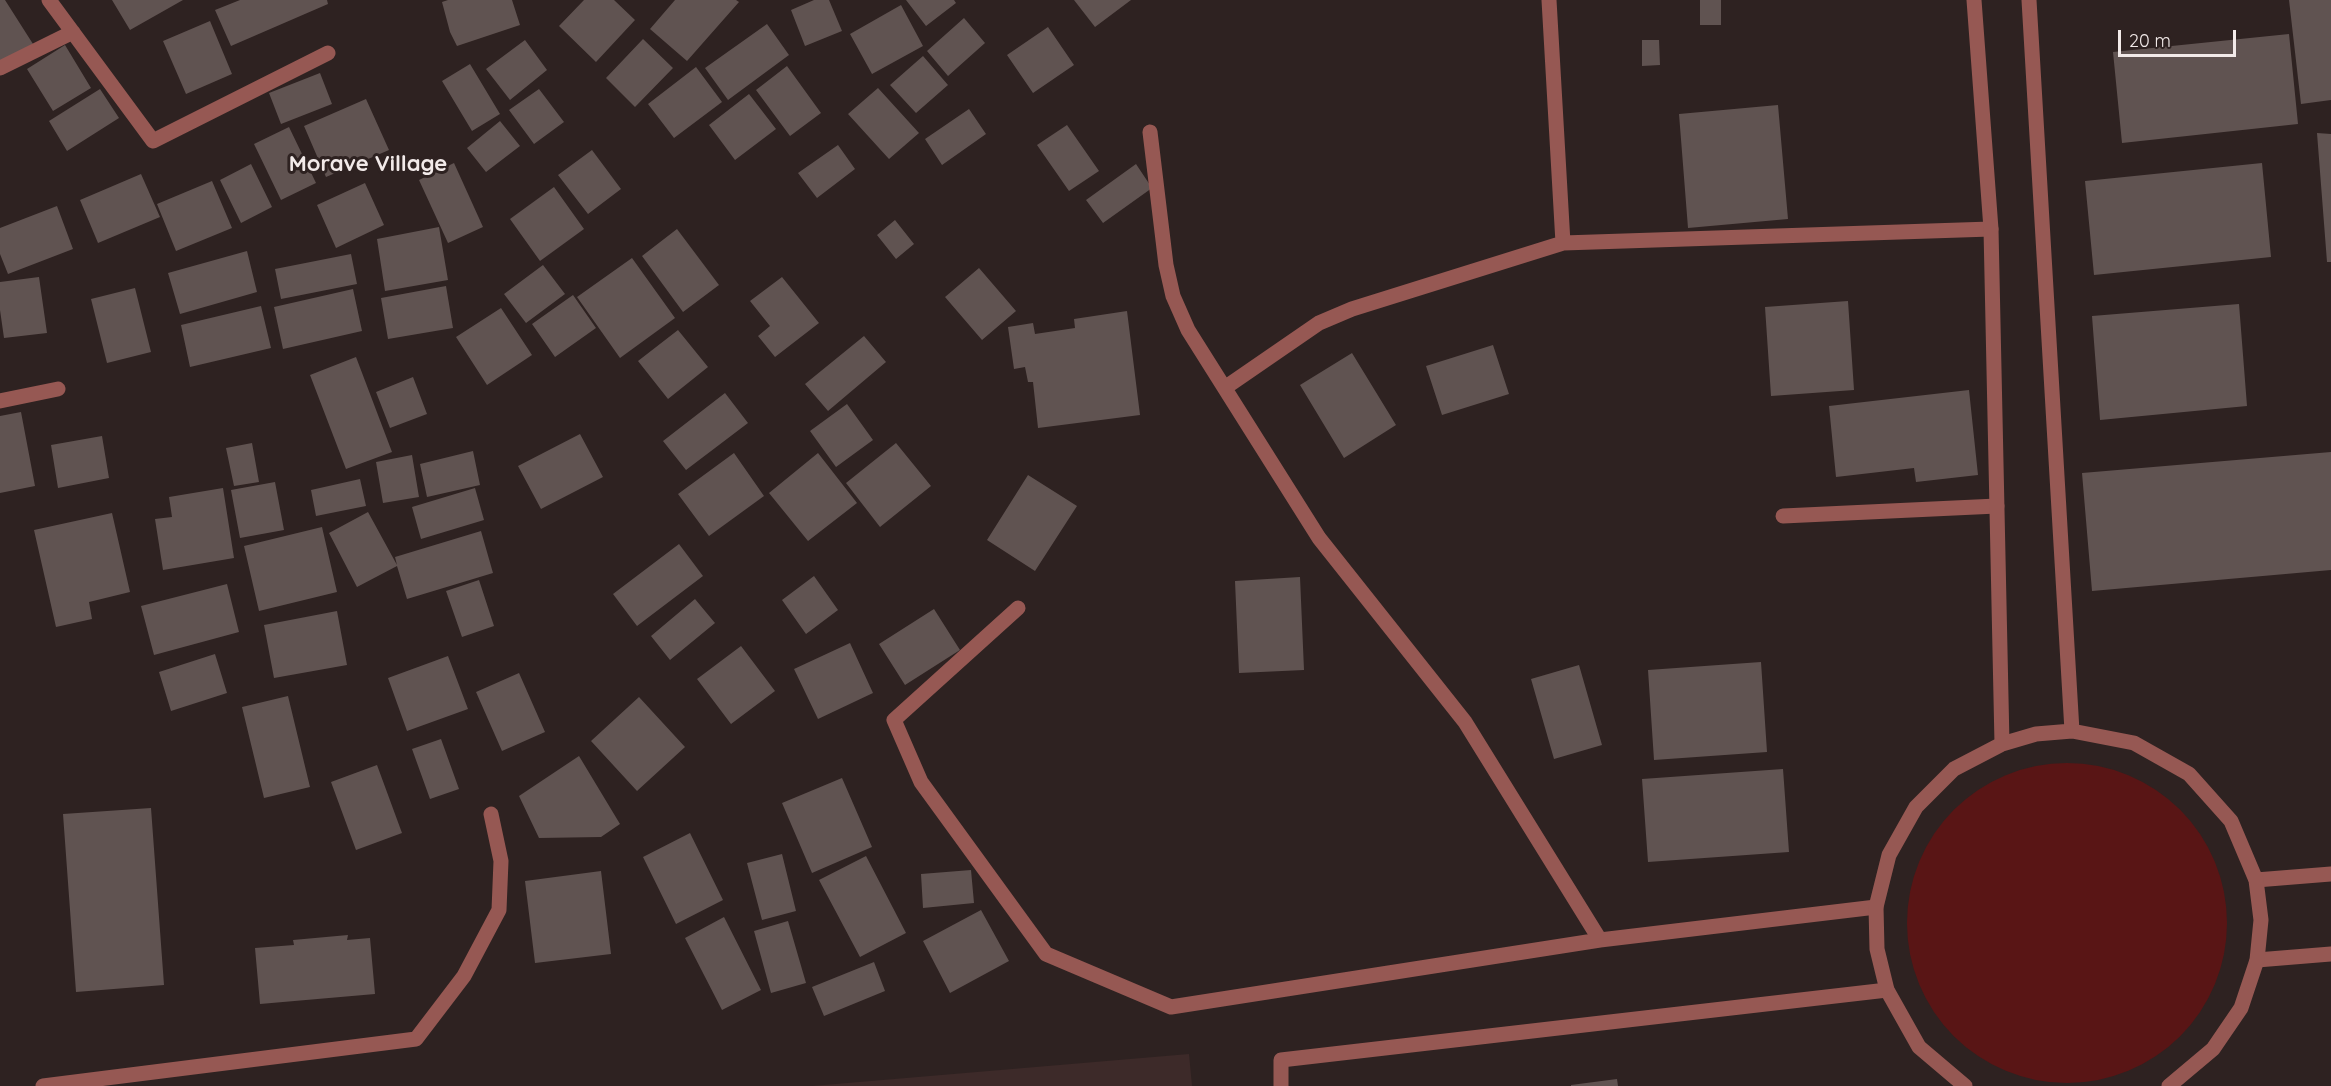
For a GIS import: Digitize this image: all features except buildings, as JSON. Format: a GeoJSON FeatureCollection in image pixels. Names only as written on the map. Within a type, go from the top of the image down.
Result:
{"type":"FeatureCollection","features":[{"type":"Feature","properties":{"kind":"street"},"geometry":{"type":"LineString","coordinates":[[49,0],[153,141],[328,53]]}},
{"type":"Feature","properties":{"kind":"street"},"geometry":{"type":"LineString","coordinates":[[1549,0],[1563,243]]}},
{"type":"Feature","properties":{"kind":"street"},"geometry":{"type":"LineString","coordinates":[[1974,0],[1991,229],[2002,744]]}},
{"type":"Feature","properties":{"kind":"street"},"geometry":{"type":"LineString","coordinates":[[2029,0],[2072,731]]}},
{"type":"Feature","properties":{"kind":"street"},"geometry":{"type":"LineString","coordinates":[[0,68],[72,32]]}},
{"type":"Feature","properties":{"kind":"street"},"geometry":{"type":"LineString","coordinates":[[1150,132],[1166,265],[1173,297],[1188,330],[1319,538],[1465,722],[1600,940]]}},
{"type":"Feature","properties":{"kind":"street"},"geometry":{"type":"LineString","coordinates":[[1226,387],[1318,322],[1352,309],[1563,243],[1991,229]]}},
{"type":"Feature","properties":{"kind":"street"},"geometry":{"type":"LineString","coordinates":[[0,401],[58,389]]}},
{"type":"Feature","properties":{"kind":"street"},"geometry":{"type":"LineString","coordinates":[[1783,516],[1997,506]]}},
{"type":"Feature","properties":{"kind":"street"},"geometry":{"type":"LineString","coordinates":[[1018,608],[894,720],[921,782],[1047,954],[1171,1007],[1600,940],[1876,907]]}},
{"type":"Feature","properties":{"kind":"street"},"geometry":{"type":"LineString","coordinates":[[1965,1086],[1919,1047],[1887,990],[1877,949],[1876,907],[1889,855],[1916,807],[1954,769],[2002,744],[2036,734],[2072,731],[2134,743],[2189,774],[2231,821],[2256,880],[2261,920],[2257,960],[2241,1008],[2213,1049],[2169,1086]]}},
{"type":"Feature","properties":{"kind":"street"},"geometry":{"type":"LineString","coordinates":[[43,1086],[416,1039],[464,976],[499,909],[501,861],[491,814]]}},
{"type":"Feature","properties":{"kind":"street"},"geometry":{"type":"LineString","coordinates":[[2256,880],[2331,874]]}},
{"type":"Feature","properties":{"kind":"street"},"geometry":{"type":"LineString","coordinates":[[2257,960],[2331,954]]}},
{"type":"Feature","properties":{"kind":"street"},"geometry":{"type":"LineString","coordinates":[[1281,1086],[1281,1060],[1887,990]]}},
{"type":"Feature","properties":{"kind":"shaded area"},"geometry":{"type":"Polygon","coordinates":[[[2067,763],[2098,766],[2128,775],[2156,790],[2180,810],[2200,834],[2215,862],[2224,892],[2227,923],[2224,954],[2215,984],[2200,1012],[2180,1036],[2156,1056],[2128,1071],[2098,1080],[2067,1083],[2036,1080],[2006,1071],[1978,1056],[1954,1036],[1934,1012],[1919,984],[1910,954],[1907,923],[1910,892],[1919,862],[1934,834],[1954,810],[1978,790],[2006,775],[2036,766],[2067,763]]]}},
{"type":"Feature","properties":{"kind":"shaded area"},"geometry":{"type":"Polygon","coordinates":[[[1189,1054],[1192,1086],[812,1086],[1189,1054]]]}},
{"type":"Feature","properties":{"kind":"district","name":"Morave Village"},"geometry":{"type":"Point","coordinates":[368,164]}}]}
